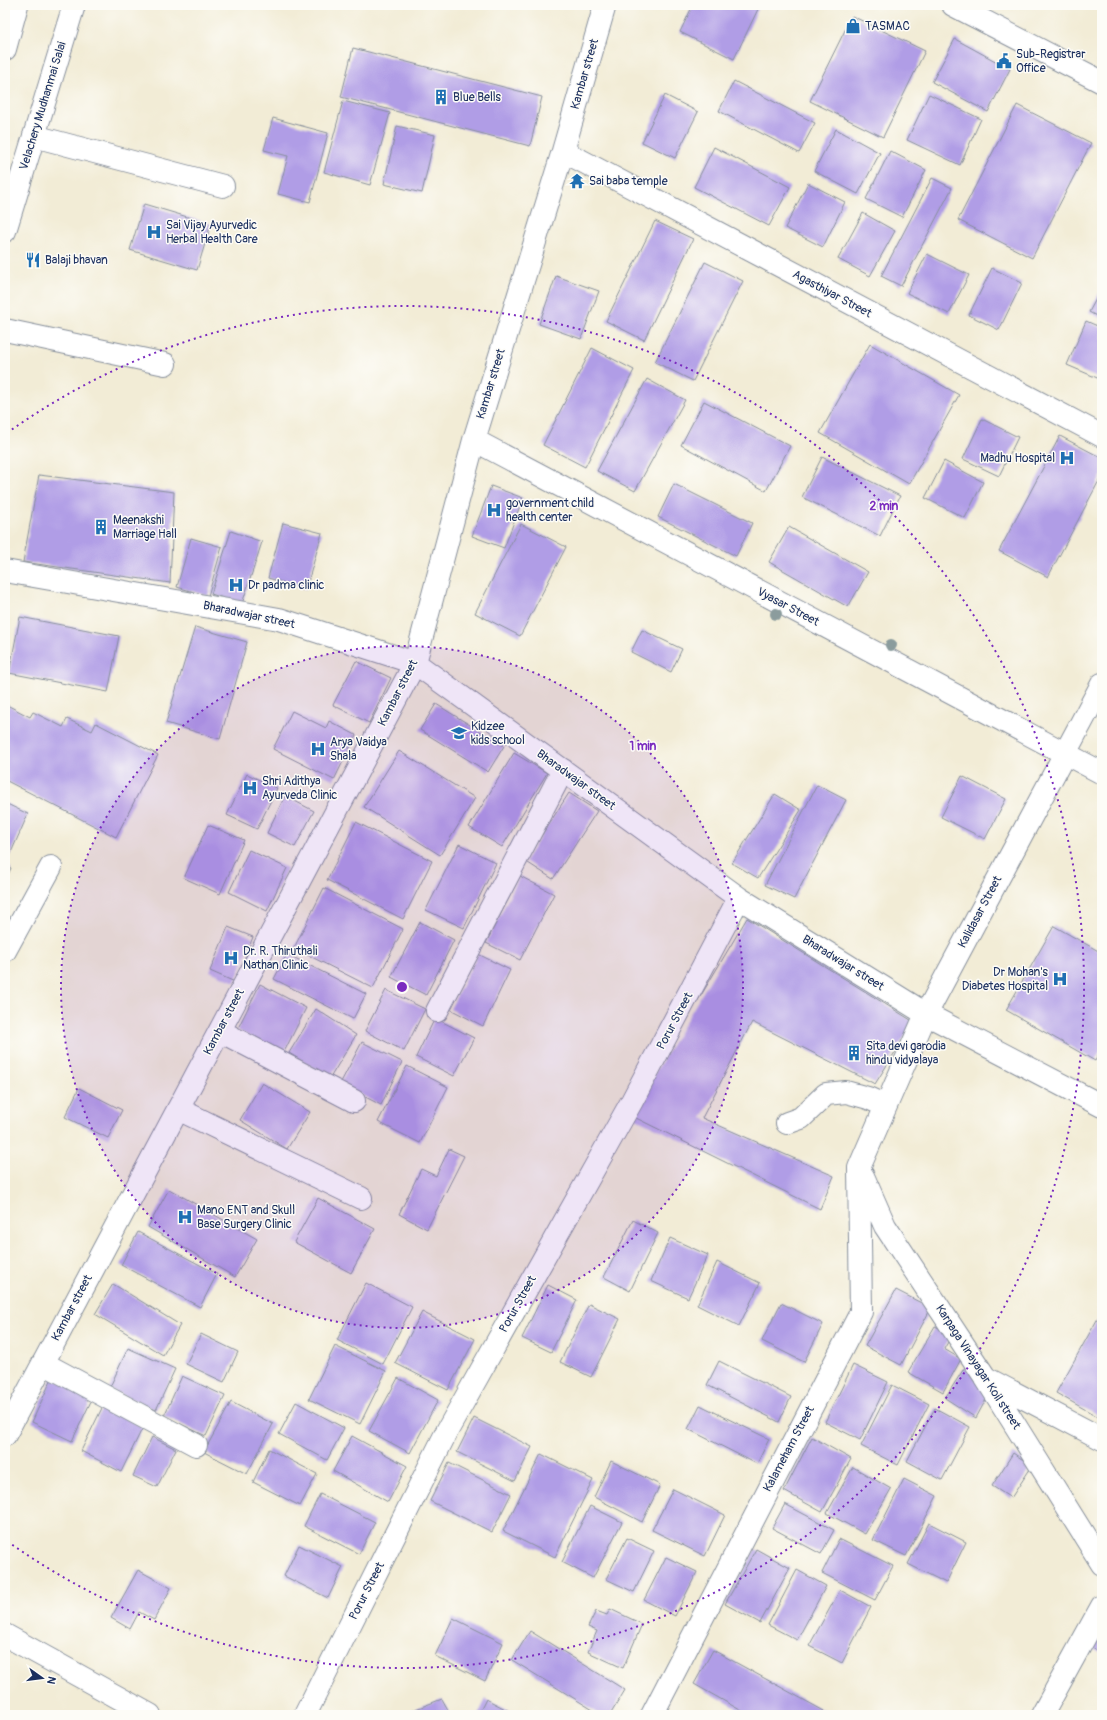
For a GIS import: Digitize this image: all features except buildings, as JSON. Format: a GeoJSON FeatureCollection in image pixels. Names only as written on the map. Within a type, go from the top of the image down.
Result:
{"type":"FeatureCollection","features":[{"type":"Feature","properties":{"kind":"street"},"geometry":{"type":"LineString","coordinates":[[5,49],[18,5]]}},
{"type":"Feature","properties":{"kind":"street","name":"Velachery Mudhanmai Salai"},"geometry":{"type":"LineString","coordinates":[[5,231],[74,5]]}},
{"type":"Feature","properties":{"kind":"street","name":"Kambar street"},"geometry":{"type":"LineString","coordinates":[[5,1435],[415,663],[474,440],[563,151],[605,5]]}},
{"type":"Feature","properties":{"kind":"street"},"geometry":{"type":"LineString","coordinates":[[953,5],[1102,82]]}},
{"type":"Feature","properties":{"kind":"street"},"geometry":{"type":"LineString","coordinates":[[34,136],[223,186]]}},
{"type":"Feature","properties":{"kind":"street","name":"Agasthiyar Street"},"geometry":{"type":"LineString","coordinates":[[563,151],[1102,436]]}},
{"type":"Feature","properties":{"kind":"street"},"geometry":{"type":"LineString","coordinates":[[5,330],[165,364]]}},
{"type":"Feature","properties":{"kind":"street","name":"Vyasar Street"},"geometry":{"type":"LineString","coordinates":[[474,440],[1102,773]]}},
{"type":"Feature","properties":{"kind":"street","name":"Bharadwajar street"},"geometry":{"type":"LineString","coordinates":[[5,571],[279,619],[415,663],[739,898],[926,1014],[1102,1106]]}},
{"type":"Feature","properties":{"kind":"street","name":"Kalidasar Street"},"geometry":{"type":"LineString","coordinates":[[859,1168],[926,1014],[1102,684]]}},
{"type":"Feature","properties":{"kind":"street"},"geometry":{"type":"LineString","coordinates":[[437,1011],[563,770]]}},
{"type":"Feature","properties":{"kind":"street"},"geometry":{"type":"LineString","coordinates":[[5,951],[52,867]]}},
{"type":"Feature","properties":{"kind":"street","name":"Porur Street"},"geometry":{"type":"LineString","coordinates":[[305,1715],[447,1431],[632,1102],[739,898]]}},
{"type":"Feature","properties":{"kind":"street"},"geometry":{"type":"LineString","coordinates":[[220,1030],[354,1101]]}},
{"type":"Feature","properties":{"kind":"street"},"geometry":{"type":"LineString","coordinates":[[787,1123],[801,1118],[826,1094],[846,1092],[868,1098],[886,1106]]}},
{"type":"Feature","properties":{"kind":"street"},"geometry":{"type":"LineString","coordinates":[[178,1109],[361,1198]]}},
{"type":"Feature","properties":{"kind":"street","name":"Karpaga Vinayagar Koil street"},"geometry":{"type":"LineString","coordinates":[[859,1168],[885,1226],[985,1377],[1102,1564]]}},
{"type":"Feature","properties":{"kind":"street","name":"Kalameham Street"},"geometry":{"type":"LineString","coordinates":[[652,1715],[861,1312],[859,1168]]}},
{"type":"Feature","properties":{"kind":"street"},"geometry":{"type":"LineString","coordinates":[[43,1363],[196,1445]]}},
{"type":"Feature","properties":{"kind":"street"},"geometry":{"type":"LineString","coordinates":[[985,1377],[1102,1439]]}},
{"type":"Feature","properties":{"kind":"street"},"geometry":{"type":"LineString","coordinates":[[1042,1715],[1102,1606]]}},
{"type":"Feature","properties":{"kind":"street"},"geometry":{"type":"LineString","coordinates":[[5,1635],[150,1715]]}},
{"type":"Feature","properties":{"kind":"place","name":"TASMAC"},"geometry":{"type":"Point","coordinates":[853,26]}},
{"type":"Feature","properties":{"kind":"place","name":"Sub-Registrar Office"},"geometry":{"type":"Point","coordinates":[1004,61]}},
{"type":"Feature","properties":{"kind":"place","name":"Blue Bells"},"geometry":{"type":"Point","coordinates":[441,97]}},
{"type":"Feature","properties":{"kind":"place","name":"Sai baba temple"},"geometry":{"type":"Point","coordinates":[577,181]}},
{"type":"Feature","properties":{"kind":"place","name":"Sai Vijay Ayurvedic Herbal Health Care"},"geometry":{"type":"Point","coordinates":[154,232]}},
{"type":"Feature","properties":{"kind":"place","name":"Balaji bhavan"},"geometry":{"type":"Point","coordinates":[33,260]}},
{"type":"Feature","properties":{"kind":"place","name":"Madhu Hospital"},"geometry":{"type":"Point","coordinates":[1067,458]}},
{"type":"Feature","properties":{"kind":"place","name":"government child health center"},"geometry":{"type":"Point","coordinates":[494,510]}},
{"type":"Feature","properties":{"kind":"place","name":"Meenakshi Marriage Hall"},"geometry":{"type":"Point","coordinates":[101,527]}},
{"type":"Feature","properties":{"kind":"place","name":"Dr padma clinic"},"geometry":{"type":"Point","coordinates":[236,585]}},
{"type":"Feature","properties":{"kind":"place","name":"Kidzee kids school"},"geometry":{"type":"Point","coordinates":[459,733]}},
{"type":"Feature","properties":{"kind":"place","name":"Arya Vaidya Shala"},"geometry":{"type":"Point","coordinates":[318,749]}},
{"type":"Feature","properties":{"kind":"place","name":"Shri Adithya Ayurveda Clinic"},"geometry":{"type":"Point","coordinates":[250,788]}},
{"type":"Feature","properties":{"kind":"place","name":"Dr. R. Thiruthali Nathan Clinic"},"geometry":{"type":"Point","coordinates":[231,958]}},
{"type":"Feature","properties":{"kind":"place","name":"Dr Mohan's Diabetes Hospital"},"geometry":{"type":"Point","coordinates":[1060,979]}},
{"type":"Feature","properties":{"kind":"place","name":"Sita devi garodia hindu vidyalaya"},"geometry":{"type":"Point","coordinates":[854,1053]}},
{"type":"Feature","properties":{"kind":"place","name":"Mano ENT and Skull Base Surgery Clinic"},"geometry":{"type":"Point","coordinates":[185,1217]}}]}
